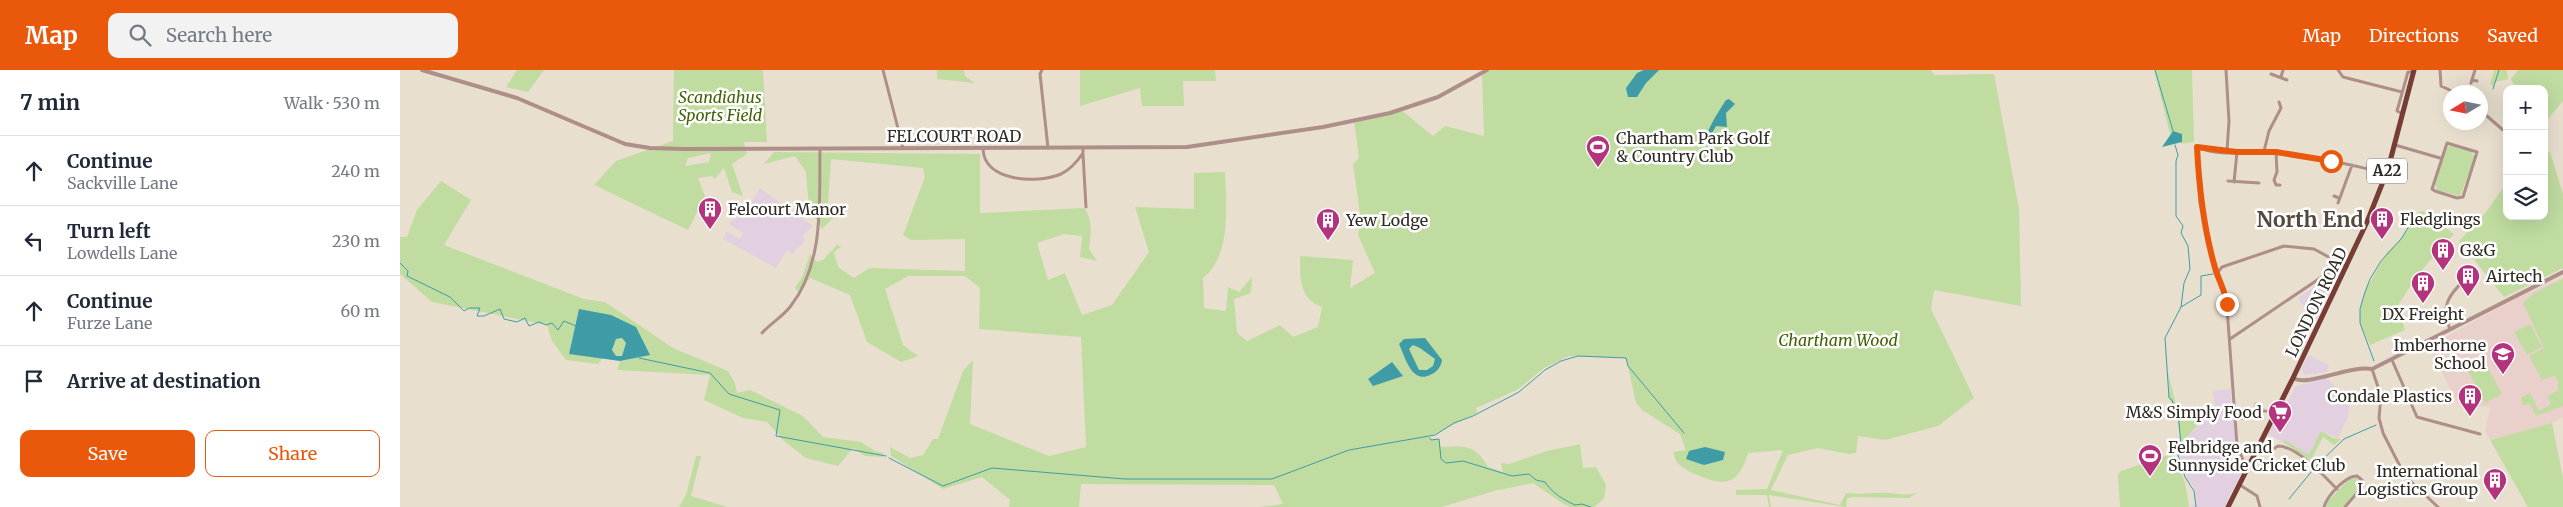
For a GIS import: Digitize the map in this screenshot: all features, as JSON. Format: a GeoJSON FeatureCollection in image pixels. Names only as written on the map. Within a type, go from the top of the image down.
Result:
{"type":"FeatureCollection","features":[{"type":"Feature","properties":{"kind":"highway","name":"LONDON ROAD"},"geometry":{"type":"LineString","coordinates":[[2228,507],[2293,378],[2386,173],[2414,71]]}},
{"type":"Feature","properties":{"kind":"street","name":"FELCOURT ROAD"},"geometry":{"type":"LineString","coordinates":[[422,70],[517,98],[568,117],[609,138],[641,148],[983,148],[1083,151],[1187,147],[1323,127],[1390,113],[1423,102],[1453,90],[1487,70]]}},
{"type":"Feature","properties":{"kind":"street"},"geometry":{"type":"LineString","coordinates":[[883,70],[903,148]]}},
{"type":"Feature","properties":{"kind":"street"},"geometry":{"type":"LineString","coordinates":[[1042,70],[1040,74],[1048,149]]}},
{"type":"Feature","properties":{"kind":"street"},"geometry":{"type":"LineString","coordinates":[[2226,70],[2229,121],[2227,151]]}},
{"type":"Feature","properties":{"kind":"street"},"geometry":{"type":"LineString","coordinates":[[2281,77],[2283,70]]}},
{"type":"Feature","properties":{"kind":"street"},"geometry":{"type":"LineString","coordinates":[[2338,70],[2343,77],[2402,92]]}},
{"type":"Feature","properties":{"kind":"street"},"geometry":{"type":"LineString","coordinates":[[2440,70],[2441,86],[2443,87]]}},
{"type":"Feature","properties":{"kind":"street"},"geometry":{"type":"LineString","coordinates":[[2475,70],[2471,81],[2477,82]]}},
{"type":"Feature","properties":{"kind":"street"},"geometry":{"type":"LineString","coordinates":[[2403,114],[2397,111],[2408,72],[2414,71]]}},
{"type":"Feature","properties":{"kind":"street"},"geometry":{"type":"LineString","coordinates":[[2270,74],[2287,80]]}},
{"type":"Feature","properties":{"kind":"street"},"geometry":{"type":"LineString","coordinates":[[2264,151],[2269,131],[2281,108],[2279,102]]}},
{"type":"Feature","properties":{"kind":"street"},"geometry":{"type":"LineString","coordinates":[[2488,117],[2503,130]]}},
{"type":"Feature","properties":{"kind":"street"},"geometry":{"type":"LineString","coordinates":[[2447,143],[2477,152],[2463,197],[2457,198],[2435,191],[2432,188],[2440,158],[2447,143]]}},
{"type":"Feature","properties":{"kind":"street"},"geometry":{"type":"LineString","coordinates":[[2395,145],[2440,158]]}},
{"type":"Feature","properties":{"kind":"street"},"geometry":{"type":"LineString","coordinates":[[2250,464],[2239,454],[2226,294],[2214,266],[2200,203],[2197,147],[2237,152],[2276,152],[2386,173]]}},
{"type":"Feature","properties":{"kind":"street"},"geometry":{"type":"LineString","coordinates":[[762,333],[772,321],[791,306],[814,258],[820,210],[820,148]]}},
{"type":"Feature","properties":{"kind":"street"},"geometry":{"type":"LineString","coordinates":[[983,148],[987,160],[996,170],[1025,180],[1046,179],[1060,174],[1075,164],[1083,151]]}},
{"type":"Feature","properties":{"kind":"street"},"geometry":{"type":"LineString","coordinates":[[1083,151],[1086,207]]}},
{"type":"Feature","properties":{"kind":"street"},"geometry":{"type":"LineString","coordinates":[[2234,182],[2237,152]]}},
{"type":"Feature","properties":{"kind":"street"},"geometry":{"type":"LineString","coordinates":[[2276,152],[2277,172],[2274,180],[2276,185],[2280,185]]}},
{"type":"Feature","properties":{"kind":"street"},"geometry":{"type":"LineString","coordinates":[[2338,203],[2352,165]]}},
{"type":"Feature","properties":{"kind":"street"},"geometry":{"type":"LineString","coordinates":[[2228,181],[2260,183]]}},
{"type":"Feature","properties":{"kind":"street"},"geometry":{"type":"LineString","coordinates":[[2334,196],[2339,198]]}},
{"type":"Feature","properties":{"kind":"street"},"geometry":{"type":"LineString","coordinates":[[2218,272],[2222,267],[2284,246],[2314,249],[2344,266],[2229,340]]}},
{"type":"Feature","properties":{"kind":"street"},"geometry":{"type":"LineString","coordinates":[[2293,378],[2305,382],[2349,370],[2372,369],[2563,272]]}},
{"type":"Feature","properties":{"kind":"street"},"geometry":{"type":"LineString","coordinates":[[2450,329],[2445,316],[2448,299],[2451,292],[2467,281],[2462,276]]}},
{"type":"Feature","properties":{"kind":"street"},"geometry":{"type":"LineString","coordinates":[[2392,360],[2417,417],[2480,434]]}},
{"type":"Feature","properties":{"kind":"street"},"geometry":{"type":"LineString","coordinates":[[2372,369],[2381,396],[2379,418],[2383,432],[2405,476],[2438,507]]}},
{"type":"Feature","properties":{"kind":"street"},"geometry":{"type":"LineString","coordinates":[[2236,420],[2253,418],[2257,411],[2256,404]]}},
{"type":"Feature","properties":{"kind":"street"},"geometry":{"type":"LineString","coordinates":[[2257,411],[2266,411]]}},
{"type":"Feature","properties":{"kind":"street"},"geometry":{"type":"LineString","coordinates":[[2257,449],[2270,451],[2278,446],[2285,447],[2312,464],[2337,489]]}},
{"type":"Feature","properties":{"kind":"street"},"geometry":{"type":"LineString","coordinates":[[2324,507],[2327,499],[2351,475],[2362,480],[2362,487],[2345,507]]}},
{"type":"Feature","properties":{"kind":"street"},"geometry":{"type":"LineString","coordinates":[[2240,485],[2257,496],[2260,507]]}},
{"type":"Feature","properties":{"kind":"street"},"geometry":{"type":"LineString","coordinates":[[2431,507],[2435,503]]}},
{"type":"Feature","properties":{"kind":"shaded area"},"geometry":{"type":"Polygon","coordinates":[[[760,188],[813,226],[803,235],[805,241],[792,254],[787,250],[776,268],[723,239],[726,231],[740,239],[743,233],[729,224],[731,221],[748,214],[750,204],[760,188]]]}},
{"type":"Feature","properties":{"kind":"shaded area"},"geometry":{"type":"Polygon","coordinates":[[[2335,212],[2362,220],[2357,232],[2329,221],[2335,212]]]}},
{"type":"Feature","properties":{"kind":"shaded area"},"geometry":{"type":"Polygon","coordinates":[[[2340,269],[2316,320],[2312,318],[2315,312],[2305,308],[2298,298],[2340,269]]]}},
{"type":"Feature","properties":{"kind":"shaded area","name":"Imberhorne School"},"geometry":{"type":"Polygon","coordinates":[[[2563,277],[2563,417],[2552,423],[2490,440],[2485,431],[2490,407],[2458,404],[2429,346],[2519,297],[2563,277]]]}},
{"type":"Feature","properties":{"kind":"shaded area"},"geometry":{"type":"Polygon","coordinates":[[[2308,355],[2329,365],[2327,372],[2304,375],[2301,369],[2308,355]]]}},
{"type":"Feature","properties":{"kind":"shaded area"},"geometry":{"type":"Polygon","coordinates":[[[2326,377],[2341,393],[2350,397],[2348,417],[2338,438],[2321,431],[2309,455],[2292,444],[2286,441],[2284,443],[2268,434],[2278,414],[2284,410],[2295,387],[2326,377]]]}},
{"type":"Feature","properties":{"kind":"shaded area"},"geometry":{"type":"Polygon","coordinates":[[[2230,389],[2237,453],[2246,464],[2224,507],[2189,507],[2196,504],[2194,486],[2188,481],[2176,448],[2215,410],[2213,391],[2230,389]]]}},
{"type":"Feature","properties":{"kind":"green space"},"geometry":{"type":"Polygon","coordinates":[[[517,70],[544,70],[528,92],[506,87],[517,70]]]}},
{"type":"Feature","properties":{"kind":"green space","name":"Scandiahus Sports Field"},"geometry":{"type":"Polygon","coordinates":[[[674,70],[763,70],[767,142],[744,142],[747,154],[732,164],[743,196],[732,192],[724,168],[715,179],[712,176],[698,178],[705,196],[688,230],[594,185],[616,161],[673,141],[674,70]],[[711,153],[688,158],[685,166],[709,162],[711,153]]]}},
{"type":"Feature","properties":{"kind":"green space"},"geometry":{"type":"Polygon","coordinates":[[[937,70],[964,70],[965,76],[975,83],[937,79],[937,70]]]}},
{"type":"Feature","properties":{"kind":"green space"},"geometry":{"type":"Polygon","coordinates":[[[1080,70],[1215,70],[1216,81],[1183,81],[1184,106],[1142,106],[1140,88],[1080,106],[1080,70]]]}},
{"type":"Feature","properties":{"kind":"green space","name":"Chartham Wood"},"geometry":{"type":"Polygon","coordinates":[[[1487,70],[1931,70],[1934,75],[1994,74],[2019,209],[2021,306],[1934,290],[1931,309],[1974,398],[1938,426],[1885,440],[1858,436],[1856,453],[1849,454],[1818,448],[1788,455],[1771,490],[1840,505],[1846,493],[1905,495],[1917,493],[1909,498],[1851,497],[1847,499],[1846,507],[1769,495],[1771,507],[1769,507],[1767,495],[1736,495],[1736,490],[1767,489],[1783,450],[1748,453],[1741,470],[1732,479],[1726,481],[1719,482],[1695,474],[1684,469],[1676,461],[1673,452],[1686,450],[1680,434],[1642,410],[1636,403],[1626,358],[1569,356],[1544,368],[1517,390],[1476,408],[1477,413],[1429,437],[1431,440],[1439,439],[1441,447],[1457,446],[1474,450],[1488,467],[1503,472],[1501,463],[1509,464],[1547,451],[1580,444],[1583,468],[1596,467],[1606,485],[1604,499],[1594,507],[1571,507],[1565,505],[1533,483],[1494,491],[1442,507],[1259,507],[1283,504],[1274,485],[1081,484],[1079,507],[1009,507],[1010,500],[982,477],[943,489],[891,456],[890,447],[910,458],[923,455],[933,439],[938,439],[963,371],[973,360],[970,424],[1049,456],[1086,447],[1081,337],[979,329],[980,288],[965,276],[908,276],[885,289],[903,345],[918,356],[901,362],[867,342],[850,295],[810,278],[797,291],[795,288],[803,275],[810,254],[817,262],[823,260],[837,245],[841,247],[834,252],[838,267],[854,278],[870,268],[965,271],[965,239],[911,240],[903,235],[925,177],[923,168],[831,159],[828,204],[837,214],[822,229],[809,207],[806,172],[795,156],[764,164],[774,152],[980,154],[980,213],[1084,208],[1087,212],[1091,227],[1089,249],[1097,261],[1080,257],[1082,236],[1064,234],[1037,243],[1048,280],[1065,273],[1082,315],[1112,305],[1149,252],[1135,207],[1194,209],[1194,173],[1225,172],[1226,214],[1223,243],[1219,256],[1203,278],[1204,308],[1226,311],[1228,287],[1239,292],[1252,277],[1251,293],[1234,299],[1237,333],[1247,341],[1280,325],[1293,337],[1318,327],[1322,307],[1314,304],[1305,293],[1301,279],[1300,256],[1353,260],[1350,288],[1375,273],[1358,235],[1361,221],[1353,164],[1359,158],[1354,121],[1401,110],[1433,136],[1445,126],[1484,136],[1482,74],[1487,70]]]}},
{"type":"Feature","properties":{"kind":"green space"},"geometry":{"type":"Polygon","coordinates":[[[2154,70],[2192,70],[2194,142],[2180,144],[2182,142],[2173,131],[2170,134],[2154,70]]]}},
{"type":"Feature","properties":{"kind":"green space"},"geometry":{"type":"Polygon","coordinates":[[[2494,70],[2507,70],[2508,79],[2495,82],[2494,86],[2490,84],[2494,70]]]}},
{"type":"Feature","properties":{"kind":"green space"},"geometry":{"type":"Polygon","coordinates":[[[2518,70],[2563,70],[2563,101],[2548,119],[2548,85],[2514,85],[2511,79],[2518,70]]]}},
{"type":"Feature","properties":{"kind":"green space"},"geometry":{"type":"Polygon","coordinates":[[[2452,145],[2471,151],[2475,158],[2460,196],[2437,190],[2434,183],[2446,148],[2452,145]]]}},
{"type":"Feature","properties":{"kind":"green space"},"geometry":{"type":"Polygon","coordinates":[[[2548,152],[2550,152],[2563,194],[2563,268],[2504,297],[2459,241],[2486,212],[2503,188],[2503,220],[2548,220],[2548,152]]]}},
{"type":"Feature","properties":{"kind":"green space"},"geometry":{"type":"Polygon","coordinates":[[[441,181],[471,200],[444,245],[584,299],[605,302],[673,348],[728,371],[735,383],[737,393],[750,390],[803,416],[823,437],[861,442],[875,451],[883,453],[883,457],[865,456],[853,448],[838,466],[806,458],[784,441],[767,422],[743,418],[704,400],[710,375],[617,370],[620,361],[650,355],[579,309],[569,354],[604,357],[598,364],[566,360],[552,341],[547,325],[432,302],[400,274],[400,237],[407,237],[417,210],[441,181]]]}},
{"type":"Feature","properties":{"kind":"green space"},"geometry":{"type":"Polygon","coordinates":[[[2423,211],[2454,234],[2419,273],[2398,305],[2405,330],[2370,345],[2360,323],[2360,309],[2365,291],[2387,252],[2401,239],[2419,212],[2423,211]]]}},
{"type":"Feature","properties":{"kind":"green space"},"geometry":{"type":"Polygon","coordinates":[[[2563,279],[2563,406],[2536,416],[2530,404],[2523,405],[2521,398],[2530,393],[2539,411],[2551,404],[2547,396],[2559,390],[2557,385],[2559,383],[2555,376],[2542,380],[2529,356],[2544,348],[2523,303],[2534,293],[2563,279]]]}},
{"type":"Feature","properties":{"kind":"green space"},"geometry":{"type":"Polygon","coordinates":[[[2530,324],[2542,347],[2527,355],[2514,332],[2530,324]]]}},
{"type":"Feature","properties":{"kind":"green space"},"geometry":{"type":"Polygon","coordinates":[[[622,338],[626,343],[622,356],[616,356],[612,351],[616,339],[622,338]]]}},
{"type":"Feature","properties":{"kind":"green space"},"geometry":{"type":"Polygon","coordinates":[[[2483,359],[2502,394],[2485,403],[2466,368],[2483,359]]]}},
{"type":"Feature","properties":{"kind":"green space"},"geometry":{"type":"Polygon","coordinates":[[[2168,372],[2176,405],[2208,414],[2181,443],[2176,412],[2169,398],[2168,372]]]}},
{"type":"Feature","properties":{"kind":"green space"},"geometry":{"type":"Polygon","coordinates":[[[2474,384],[2478,393],[2461,402],[2456,394],[2474,384]]]}},
{"type":"Feature","properties":{"kind":"green space"},"geometry":{"type":"Polygon","coordinates":[[[2552,423],[2563,478],[2563,507],[2528,507],[2490,440],[2552,423]]]}},
{"type":"Feature","properties":{"kind":"green space"},"geometry":{"type":"Polygon","coordinates":[[[2321,431],[2333,438],[2341,439],[2334,445],[2323,437],[2311,460],[2284,443],[2285,440],[2309,455],[2321,431]]]}},
{"type":"Feature","properties":{"kind":"green space","name":"Felbridge and Sunnyside Cricket Club"},"geometry":{"type":"Polygon","coordinates":[[[2174,453],[2185,483],[2189,507],[2120,507],[2118,474],[2121,471],[2174,453]]]}},
{"type":"Feature","properties":{"kind":"green space"},"geometry":{"type":"Polygon","coordinates":[[[696,456],[701,456],[691,496],[727,507],[679,507],[686,495],[696,456]]]}},
{"type":"Feature","properties":{"kind":"green space"},"geometry":{"type":"Polygon","coordinates":[[[2356,477],[2362,484],[2343,507],[2326,507],[2328,501],[2350,478],[2356,477]]]}},
{"type":"Feature","properties":{"kind":"water"},"geometry":{"type":"Polygon","coordinates":[[[1644,70],[1659,70],[1646,83],[1637,97],[1628,97],[1626,88],[1637,73],[1644,70]]]}},
{"type":"Feature","properties":{"kind":"water"},"geometry":{"type":"Polygon","coordinates":[[[1729,99],[1735,104],[1726,113],[1727,127],[1716,126],[1710,137],[1707,138],[1714,119],[1726,100],[1729,99]]]}},
{"type":"Feature","properties":{"kind":"water"},"geometry":{"type":"Polygon","coordinates":[[[2173,131],[2182,134],[2182,142],[2162,147],[2173,131]]]}},
{"type":"Feature","properties":{"kind":"water"},"geometry":{"type":"Polygon","coordinates":[[[579,309],[611,315],[636,327],[650,355],[620,361],[569,354],[579,309]],[[622,338],[616,339],[612,350],[616,356],[622,356],[626,343],[622,338]]]}},
{"type":"Feature","properties":{"kind":"water"},"geometry":{"type":"Polygon","coordinates":[[[1425,338],[1442,360],[1437,371],[1423,377],[1413,372],[1399,344],[1404,339],[1425,338]],[[1413,345],[1409,349],[1419,370],[1427,370],[1433,366],[1435,359],[1413,345]]]}},
{"type":"Feature","properties":{"kind":"water"},"geometry":{"type":"Polygon","coordinates":[[[1392,362],[1403,376],[1373,386],[1368,379],[1392,362]]]}},
{"type":"Feature","properties":{"kind":"water"},"geometry":{"type":"Polygon","coordinates":[[[1705,447],[1725,452],[1723,460],[1704,465],[1686,459],[1689,451],[1705,447]]]}},
{"type":"Feature","properties":{"kind":"waterway"},"geometry":{"type":"LineString","coordinates":[[2155,70],[2173,131]]}},
{"type":"Feature","properties":{"kind":"waterway"},"geometry":{"type":"LineString","coordinates":[[2493,89],[2499,70]]}},
{"type":"Feature","properties":{"kind":"waterway"},"geometry":{"type":"LineString","coordinates":[[2175,145],[2178,155],[2176,161],[2176,216],[2183,226],[2181,233],[2188,246],[2190,269],[2184,283],[2181,307],[2165,338],[2169,398],[2172,400],[2179,422],[2181,446],[2178,455],[2185,477],[2194,491],[2196,507]]}},
{"type":"Feature","properties":{"kind":"waterway"},"geometry":{"type":"LineString","coordinates":[[2374,361],[2360,323],[2360,309],[2364,295],[2370,279],[2381,261],[2401,239],[2416,215]]}},
{"type":"Feature","properties":{"kind":"waterway"},"geometry":{"type":"LineString","coordinates":[[400,263],[408,271],[407,276],[450,297],[464,311],[469,308],[480,308],[477,316],[484,316],[500,309],[504,319],[517,322],[525,318],[529,326],[539,322],[546,325],[552,323],[558,330],[564,321],[576,326]]}},
{"type":"Feature","properties":{"kind":"waterway"},"geometry":{"type":"LineString","coordinates":[[2181,307],[2201,295],[2201,276],[2213,274]]}},
{"type":"Feature","properties":{"kind":"waterway"},"geometry":{"type":"LineString","coordinates":[[889,458],[943,486],[992,468],[1125,479],[1272,479],[1349,450],[1435,435],[1454,423],[1473,416],[1519,392],[1545,370],[1561,361],[1578,356],[1626,358],[1628,366],[1684,433]]}},
{"type":"Feature","properties":{"kind":"waterway"},"geometry":{"type":"LineString","coordinates":[[639,358],[710,373],[729,394],[780,410],[776,436],[886,456]]}},
{"type":"Feature","properties":{"kind":"waterway"},"geometry":{"type":"LineString","coordinates":[[2316,466],[2344,439],[2376,425]]}},
{"type":"Feature","properties":{"kind":"waterway"},"geometry":{"type":"LineString","coordinates":[[1430,438],[1431,440],[1439,439],[1441,459],[1446,463],[1463,461],[1512,476],[1529,474],[1536,480],[1545,482],[1555,493],[1567,501],[1575,505],[1582,504],[1591,507]]}},
{"type":"Feature","properties":{"kind":"waterway"},"geometry":{"type":"LineString","coordinates":[[2289,499],[2312,471]]}},
{"type":"Feature","properties":{"kind":"place","name":"Chartham Park Golf & Country Club"},"geometry":{"type":"Point","coordinates":[1598,168]}},
{"type":"Feature","properties":{"kind":"place","name":"Felcourt Manor"},"geometry":{"type":"Point","coordinates":[710,230]}},
{"type":"Feature","properties":{"kind":"place","name":"Fledglings"},"geometry":{"type":"Point","coordinates":[2382,240]}},
{"type":"Feature","properties":{"kind":"place","name":"Yew Lodge"},"geometry":{"type":"Point","coordinates":[1328,241]}},
{"type":"Feature","properties":{"kind":"place","name":"G&G"},"geometry":{"type":"Point","coordinates":[2443,271]}},
{"type":"Feature","properties":{"kind":"place","name":"Airtech"},"geometry":{"type":"Point","coordinates":[2468,297]}},
{"type":"Feature","properties":{"kind":"place","name":"DX Freight"},"geometry":{"type":"Point","coordinates":[2423,304]}},
{"type":"Feature","properties":{"kind":"place","name":"Imberhorne School"},"geometry":{"type":"Point","coordinates":[2503,375]}},
{"type":"Feature","properties":{"kind":"place","name":"Condale Plastics"},"geometry":{"type":"Point","coordinates":[2470,417]}},
{"type":"Feature","properties":{"kind":"place","name":"M&S Simply Food"},"geometry":{"type":"Point","coordinates":[2280,433]}},
{"type":"Feature","properties":{"kind":"place","name":"Felbridge and Sunnyside Cricket Club"},"geometry":{"type":"Point","coordinates":[2150,477]}},
{"type":"Feature","properties":{"kind":"place","name":"International Logistics Group"},"geometry":{"type":"Point","coordinates":[2495,501]}},
{"type":"Feature","properties":{"kind":"district","name":"North End"},"geometry":{"type":"Point","coordinates":[2310,220]}},
{"type":"Feature","properties":{"kind":"route"},"geometry":{"type":"LineString","coordinates":[[2227,304],[2226,294],[2214,266],[2200,203],[2197,147],[2237,152],[2276,152],[2311,156],[2331,161]]}}]}
